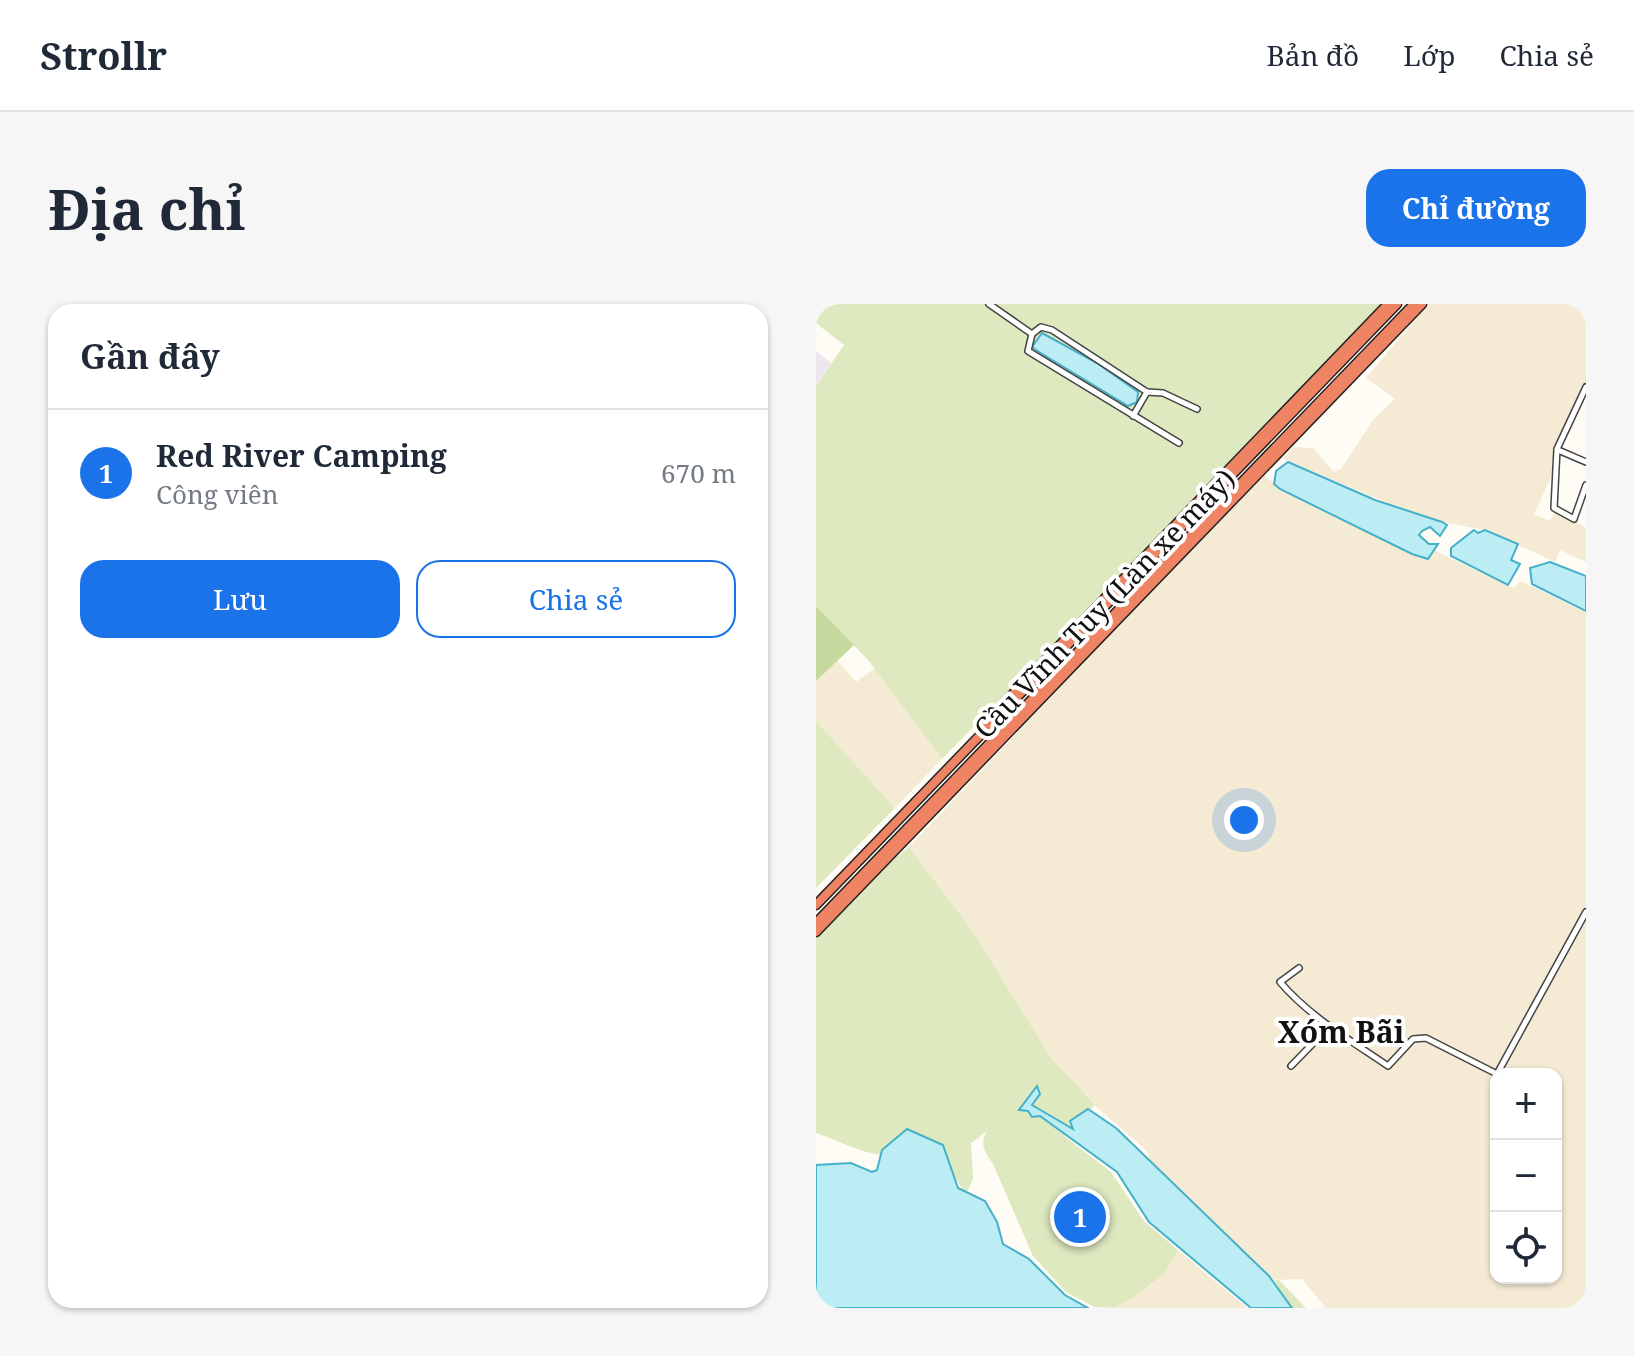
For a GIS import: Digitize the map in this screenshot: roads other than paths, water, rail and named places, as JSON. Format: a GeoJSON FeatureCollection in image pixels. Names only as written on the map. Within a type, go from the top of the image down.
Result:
{"type":"FeatureCollection","features":[{"type":"Feature","properties":{"kind":"highway","name":"Cầu Vĩnh Tuy (Làn xe máy)"},"geometry":{"type":"LineString","coordinates":[[816,897],[1388,304]]}},
{"type":"Feature","properties":{"kind":"highway"},"geometry":{"type":"LineString","coordinates":[[816,905],[1397,304]]}},
{"type":"Feature","properties":{"kind":"highway"},"geometry":{"type":"LineString","coordinates":[[816,923],[1414,304]]}},
{"type":"Feature","properties":{"kind":"highway","name":"Cầu Vĩnh Tuy (Làn xe máy)"},"geometry":{"type":"LineString","coordinates":[[816,932],[1422,304]]}},
{"type":"Feature","properties":{"kind":"street"},"geometry":{"type":"LineString","coordinates":[[989,304],[1032,334]]}},
{"type":"Feature","properties":{"kind":"street"},"geometry":{"type":"LineString","coordinates":[[1179,443],[1028,351],[1032,334],[1041,327],[1052,330],[1147,392],[1163,393],[1197,409]]}},
{"type":"Feature","properties":{"kind":"street"},"geometry":{"type":"LineString","coordinates":[[1586,387],[1557,449],[1554,508],[1574,519],[1586,485]]}},
{"type":"Feature","properties":{"kind":"street"},"geometry":{"type":"LineString","coordinates":[[1133,416],[1147,392]]}},
{"type":"Feature","properties":{"kind":"street"},"geometry":{"type":"LineString","coordinates":[[1557,449],[1586,462]]}},
{"type":"Feature","properties":{"kind":"street"},"geometry":{"type":"LineString","coordinates":[[1299,968],[1280,982],[1329,1027],[1388,1066],[1413,1039],[1426,1038],[1497,1074],[1586,912]]}},
{"type":"Feature","properties":{"kind":"street"},"geometry":{"type":"LineString","coordinates":[[1291,1066],[1329,1027]]}},
{"type":"Feature","properties":{"kind":"water"},"geometry":{"type":"Polygon","coordinates":[[[1042,333],[1097,363],[1138,392],[1137,402],[1128,406],[1032,347],[1042,333]]]}},
{"type":"Feature","properties":{"kind":"water"},"geometry":{"type":"Polygon","coordinates":[[[1288,462],[1375,500],[1447,525],[1440,536],[1430,527],[1419,535],[1429,544],[1438,544],[1428,559],[1412,554],[1280,489],[1274,484],[1276,471],[1288,462]]]}},
{"type":"Feature","properties":{"kind":"water"},"geometry":{"type":"Polygon","coordinates":[[[1474,530],[1478,533],[1485,530],[1518,544],[1511,560],[1520,564],[1508,585],[1451,556],[1451,548],[1474,530]]]}},
{"type":"Feature","properties":{"kind":"water"},"geometry":{"type":"Polygon","coordinates":[[[1550,562],[1586,576],[1586,611],[1532,584],[1530,568],[1550,562]]]}},
{"type":"Feature","properties":{"kind":"water"},"geometry":{"type":"Polygon","coordinates":[[[1037,1086],[1040,1094],[1032,1105],[1073,1129],[1070,1121],[1088,1109],[1116,1128],[1269,1276],[1292,1308],[1251,1308],[1149,1222],[1117,1172],[1040,1116],[1032,1117],[1028,1111],[1019,1110],[1037,1086]]]}},
{"type":"Feature","properties":{"kind":"water"},"geometry":{"type":"Polygon","coordinates":[[[907,1129],[943,1145],[958,1188],[985,1201],[997,1222],[1003,1244],[1029,1259],[1065,1295],[1088,1308],[816,1308],[816,1165],[851,1163],[872,1172],[877,1170],[882,1150],[907,1129]]]}},
{"type":"Feature","properties":{"kind":"place","name":"Red River Camping"},"geometry":{"type":"Point","coordinates":[1080,1217]}},
{"type":"Feature","properties":{"kind":"district","name":"Xóm Bãi"},"geometry":{"type":"Point","coordinates":[1341,1031]}}]}
